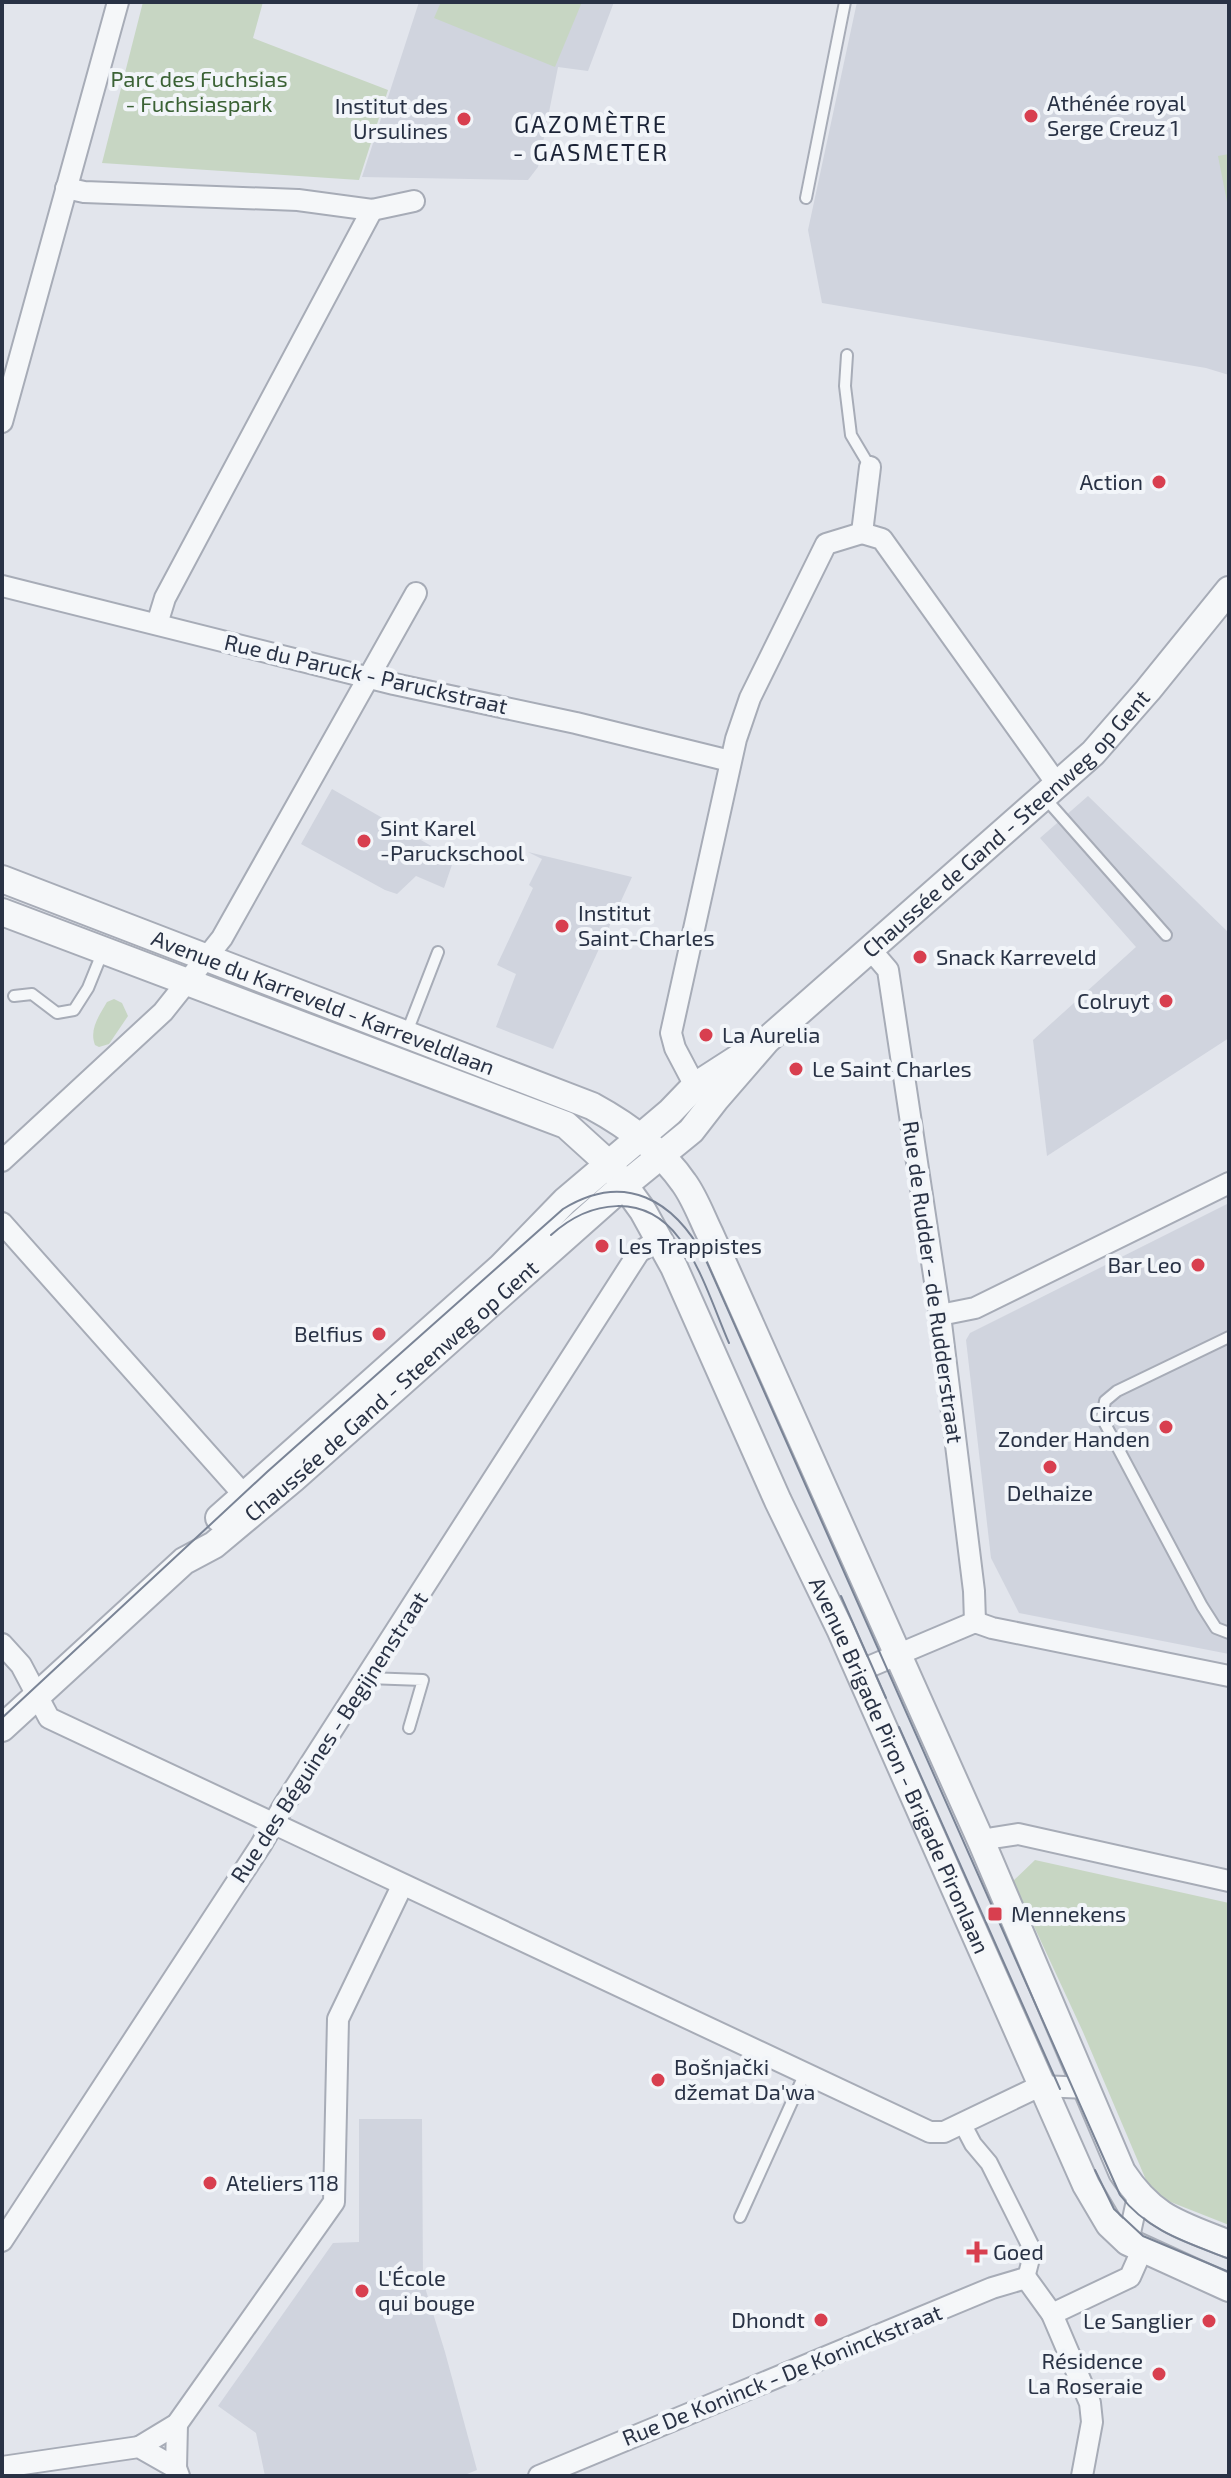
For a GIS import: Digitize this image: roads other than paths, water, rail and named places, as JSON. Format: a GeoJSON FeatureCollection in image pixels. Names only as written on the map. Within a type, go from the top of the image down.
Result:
{"type":"FeatureCollection","features":[{"type":"Feature","properties":{"kind":"street"},"geometry":{"type":"LineString","coordinates":[[2,422],[118,2]]}},
{"type":"Feature","properties":{"kind":"street"},"geometry":{"type":"LineString","coordinates":[[66,188],[84,192],[298,200],[372,210],[414,201]]}},
{"type":"Feature","properties":{"kind":"street"},"geometry":{"type":"LineString","coordinates":[[157,624],[165,598],[372,210]]}},
{"type":"Feature","properties":{"kind":"street"},"geometry":{"type":"LineString","coordinates":[[862,533],[870,467]]}},
{"type":"Feature","properties":{"kind":"street"},"geometry":{"type":"LineString","coordinates":[[695,1086],[675,1048],[671,1033],[730,761],[750,698],[826,544],[862,533],[882,539],[1050,790]]}},
{"type":"Feature","properties":{"kind":"street","name":"Rue du Paruck - Paruckstraat"},"geometry":{"type":"LineString","coordinates":[[2,586],[368,677],[730,761]]}},
{"type":"Feature","properties":{"kind":"street","name":"Chaussée de Gand - Steenweg op Gent"},"geometry":{"type":"LineString","coordinates":[[2,1728],[33,1689],[174,1551],[251,1502],[501,1267],[565,1201],[661,1156],[691,1131],[767,1040],[1093,753],[1229,590]]}},
{"type":"Feature","properties":{"kind":"street"},"geometry":{"type":"LineString","coordinates":[[2,1161],[163,1012],[222,938],[416,593]]}},
{"type":"Feature","properties":{"kind":"street","name":"Avenue du Karreveld - Karreveldlaan"},"geometry":{"type":"LineString","coordinates":[[2,879],[592,1106],[640,1138]]}},
{"type":"Feature","properties":{"kind":"street","name":"Avenue du Karreveld - Karreveldlaan"},"geometry":{"type":"LineString","coordinates":[[2,912],[566,1125],[617,1175]]}},
{"type":"Feature","properties":{"kind":"street","name":"Rue de Rudder - de Rudderstraat"},"geometry":{"type":"LineString","coordinates":[[870,949],[888,970],[940,1315],[974,1591],[975,1622]]}},
{"type":"Feature","properties":{"kind":"street","name":"Chaussée de Gand - Steenweg op Gent"},"geometry":{"type":"LineString","coordinates":[[617,1175],[640,1138],[695,1086],[767,1040]]}},
{"type":"Feature","properties":{"kind":"street","name":"Avenue Brigade Piron - Brigade Pironlaan"},"geometry":{"type":"LineString","coordinates":[[640,1138],[661,1156],[685,1184],[710,1234],[982,1843],[1122,2172],[1138,2196],[1166,2218],[1229,2244]]}},
{"type":"Feature","properties":{"kind":"street","name":"Avenue Brigade Piron - Brigade Pironlaan"},"geometry":{"type":"LineString","coordinates":[[617,1175],[660,1239],[859,1671],[1086,2185],[1109,2224],[1135,2246],[1229,2288]]}},
{"type":"Feature","properties":{"kind":"street"},"geometry":{"type":"LineString","coordinates":[[940,1315],[975,1308],[1229,1183]]}},
{"type":"Feature","properties":{"kind":"street"},"geometry":{"type":"LineString","coordinates":[[2,1223],[251,1502]]}},
{"type":"Feature","properties":{"kind":"street","name":"Rue des Béguines - Begijnenstraat"},"geometry":{"type":"LineString","coordinates":[[2,2241],[639,1252],[660,1239]]}},
{"type":"Feature","properties":{"kind":"street"},"geometry":{"type":"LineString","coordinates":[[859,1671],[975,1622],[1229,1676]]}},
{"type":"Feature","properties":{"kind":"street"},"geometry":{"type":"LineString","coordinates":[[2,1644],[21,1665],[49,1718],[930,2132],[944,2132],[1040,2086],[1088,2088]]}},
{"type":"Feature","properties":{"kind":"street","name":"Chaussée de Gand - Steenweg op Gent"},"geometry":{"type":"LineString","coordinates":[[2,1704],[33,1689]]}},
{"type":"Feature","properties":{"kind":"street"},"geometry":{"type":"LineString","coordinates":[[982,1843],[1018,1834],[1229,1881]]}},
{"type":"Feature","properties":{"kind":"street"},"geometry":{"type":"LineString","coordinates":[[2,2467],[139,2447],[177,2424],[334,2202],[338,2019],[402,1886]]}},
{"type":"Feature","properties":{"kind":"street"},"geometry":{"type":"LineString","coordinates":[[962,2123],[973,2144],[989,2163],[1033,2251],[1026,2278],[1052,2314],[1090,2403],[1092,2422],[1082,2476]]}},
{"type":"Feature","properties":{"kind":"street"},"geometry":{"type":"LineString","coordinates":[[1052,2314],[1130,2277],[1138,2196]]}},
{"type":"Feature","properties":{"kind":"street","name":"Rue De Koninck - De Koninckstraat"},"geometry":{"type":"LineString","coordinates":[[539,2476],[992,2288],[1026,2278]]}},
{"type":"Feature","properties":{"kind":"street"},"geometry":{"type":"LineString","coordinates":[[177,2424],[177,2472]]}},
{"type":"Feature","properties":{"kind":"street"},"geometry":{"type":"LineString","coordinates":[[139,2447],[177,2472]]}},
{"type":"Feature","properties":{"kind":"lane"},"geometry":{"type":"LineString","coordinates":[[806,198],[845,2]]}},
{"type":"Feature","properties":{"kind":"lane"},"geometry":{"type":"LineString","coordinates":[[847,355],[845,386],[851,435],[870,467]]}},
{"type":"Feature","properties":{"kind":"lane"},"geometry":{"type":"LineString","coordinates":[[1050,790],[1166,935]]}},
{"type":"Feature","properties":{"kind":"lane"},"geometry":{"type":"LineString","coordinates":[[14,996],[32,994],[57,1013],[74,1010],[88,988],[104,949]]}},
{"type":"Feature","properties":{"kind":"lane"},"geometry":{"type":"LineString","coordinates":[[406,1035],[438,952]]}},
{"type":"Feature","properties":{"kind":"lane"},"geometry":{"type":"LineString","coordinates":[[1229,1337],[1117,1391],[1105,1401],[1102,1418],[1202,1606],[1216,1628],[1229,1633]]}},
{"type":"Feature","properties":{"kind":"lane"},"geometry":{"type":"LineString","coordinates":[[367,1678],[423,1680],[409,1728]]}},
{"type":"Feature","properties":{"kind":"lane"},"geometry":{"type":"LineString","coordinates":[[740,2217],[805,2073]]}},
{"type":"Feature","properties":{"kind":"tram line"},"geometry":{"type":"LineString","coordinates":[[2,1718],[267,1472],[563,1209],[607,1192],[646,1198],[663,1207],[678,1221],[705,1258],[1120,2195],[1156,2227],[1229,2259]]}},
{"type":"Feature","properties":{"kind":"tram line"},"geometry":{"type":"LineString","coordinates":[[551,1235],[566,1223],[599,1208],[616,1206],[650,1213],[665,1223],[687,1249],[729,1343]]}},
{"type":"Feature","properties":{"kind":"tram line"},"geometry":{"type":"LineString","coordinates":[[841,1596],[886,1698]]}},
{"type":"Feature","properties":{"kind":"tram line"},"geometry":{"type":"LineString","coordinates":[[899,1727],[1060,2089]]}},
{"type":"Feature","properties":{"kind":"tram line"},"geometry":{"type":"LineString","coordinates":[[1095,2170],[1114,2209],[1143,2236],[1229,2272]]}},
{"type":"Feature","properties":{"kind":"place","name":"Athénée royal Serge Creuz 1"},"geometry":{"type":"Point","coordinates":[1031,116]}},
{"type":"Feature","properties":{"kind":"place","name":"Institut des Ursulines"},"geometry":{"type":"Point","coordinates":[464,119]}},
{"type":"Feature","properties":{"kind":"place","name":"Action"},"geometry":{"type":"Point","coordinates":[1159,482]}},
{"type":"Feature","properties":{"kind":"place","name":"Sint Karel -Paruckschool"},"geometry":{"type":"Point","coordinates":[364,841]}},
{"type":"Feature","properties":{"kind":"place","name":"Institut Saint-Charles"},"geometry":{"type":"Point","coordinates":[562,926]}},
{"type":"Feature","properties":{"kind":"place","name":"Snack Karreveld"},"geometry":{"type":"Point","coordinates":[920,957]}},
{"type":"Feature","properties":{"kind":"place","name":"Colruyt"},"geometry":{"type":"Point","coordinates":[1166,1001]}},
{"type":"Feature","properties":{"kind":"place","name":"La Aurelia"},"geometry":{"type":"Point","coordinates":[706,1035]}},
{"type":"Feature","properties":{"kind":"place","name":"Le Saint Charles"},"geometry":{"type":"Point","coordinates":[796,1069]}},
{"type":"Feature","properties":{"kind":"place","name":"Les Trappistes"},"geometry":{"type":"Point","coordinates":[602,1246]}},
{"type":"Feature","properties":{"kind":"place","name":"Bar Leo"},"geometry":{"type":"Point","coordinates":[1198,1265]}},
{"type":"Feature","properties":{"kind":"place","name":"Belfius"},"geometry":{"type":"Point","coordinates":[379,1334]}},
{"type":"Feature","properties":{"kind":"place","name":"Circus Zonder Handen"},"geometry":{"type":"Point","coordinates":[1166,1427]}},
{"type":"Feature","properties":{"kind":"place","name":"Delhaize"},"geometry":{"type":"Point","coordinates":[1050,1467]}},
{"type":"Feature","properties":{"kind":"place","name":"Mennekens"},"geometry":{"type":"Point","coordinates":[995,1914]}},
{"type":"Feature","properties":{"kind":"place","name":"Bošnjački džemat Da'wa"},"geometry":{"type":"Point","coordinates":[658,2080]}},
{"type":"Feature","properties":{"kind":"place","name":"Ateliers 118"},"geometry":{"type":"Point","coordinates":[210,2183]}},
{"type":"Feature","properties":{"kind":"place","name":"Goed"},"geometry":{"type":"Point","coordinates":[977,2252]}},
{"type":"Feature","properties":{"kind":"place","name":"L'École qui bouge"},"geometry":{"type":"Point","coordinates":[362,2291]}},
{"type":"Feature","properties":{"kind":"place","name":"Dhondt"},"geometry":{"type":"Point","coordinates":[821,2320]}},
{"type":"Feature","properties":{"kind":"place","name":"Le Sanglier"},"geometry":{"type":"Point","coordinates":[1209,2321]}},
{"type":"Feature","properties":{"kind":"place","name":"Résidence La Roseraie"},"geometry":{"type":"Point","coordinates":[1159,2374]}},
{"type":"Feature","properties":{"kind":"district","name":"GAZOMÈTRE - GASMETER"},"geometry":{"type":"Point","coordinates":[591,139]}},
{"type":"Feature","properties":{"kind":"park label","name":"Parc des Fuchsias - Fuchsiaspark"},"geometry":{"type":"Point","coordinates":[199,92]}}]}
